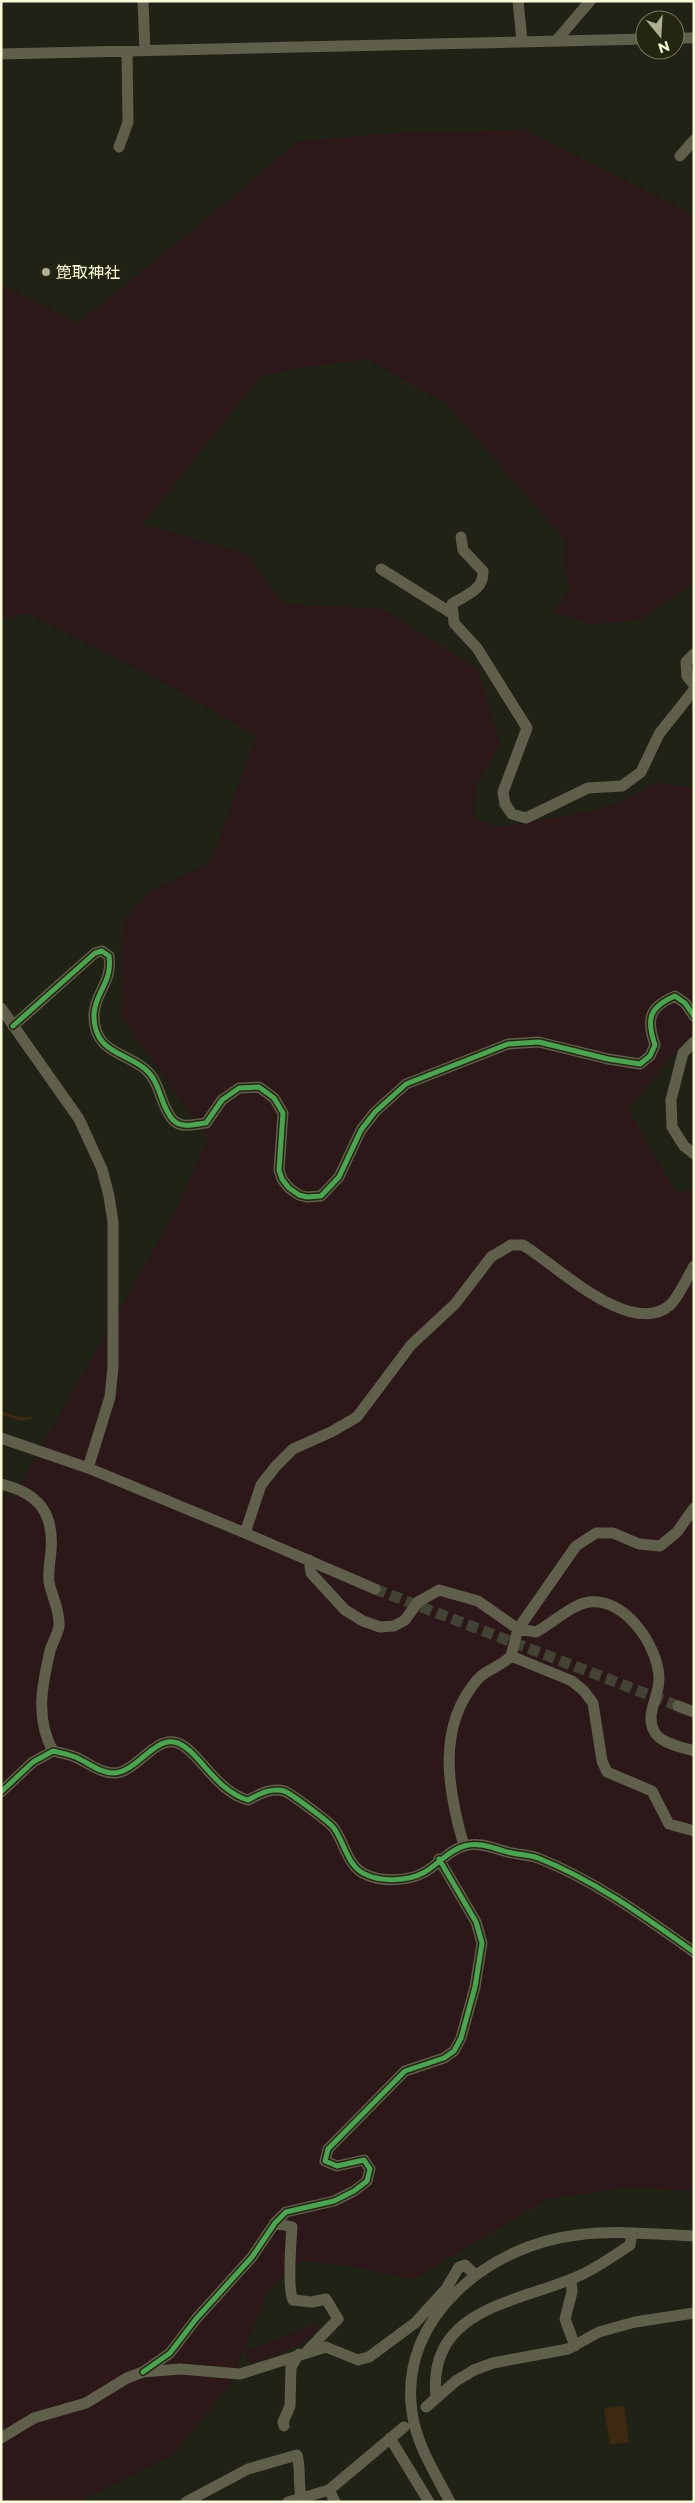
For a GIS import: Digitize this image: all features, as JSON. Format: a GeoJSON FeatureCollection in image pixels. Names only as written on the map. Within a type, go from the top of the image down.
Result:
{"type":"FeatureCollection","features":[{"type":"Feature","properties":{"kind":"street"},"geometry":{"type":"LineString","coordinates":[[143,1],[145,51]]}},
{"type":"Feature","properties":{"kind":"street"},"geometry":{"type":"LineString","coordinates":[[518,1],[522,41]]}},
{"type":"Feature","properties":{"kind":"street"},"geometry":{"type":"LineString","coordinates":[[556,41],[590,1]]}},
{"type":"Feature","properties":{"kind":"street"},"geometry":{"type":"LineString","coordinates":[[1,54],[635,39]]}},
{"type":"Feature","properties":{"kind":"street"},"geometry":{"type":"LineString","coordinates":[[119,147],[128,122],[127,52]]}},
{"type":"Feature","properties":{"kind":"street"},"geometry":{"type":"LineString","coordinates":[[680,156],[694,140]]}},
{"type":"Feature","properties":{"kind":"street"},"geometry":{"type":"LineString","coordinates":[[461,537],[463,550],[483,571],[484,581],[479,588],[452,604],[454,623],[477,648],[527,728],[503,792],[505,804],[512,814],[526,818],[588,788],[622,786],[641,772],[659,734],[694,690]]}},
{"type":"Feature","properties":{"kind":"street"},"geometry":{"type":"LineString","coordinates":[[381,569],[453,614]]}},
{"type":"Feature","properties":{"kind":"street"},"geometry":{"type":"LineString","coordinates":[[694,654],[686,662],[687,676],[694,685]]}},
{"type":"Feature","properties":{"kind":"street"},"geometry":{"type":"LineString","coordinates":[[13,1026],[95,953],[102,951],[109,956],[111,969],[94,1014],[97,1030],[106,1047],[145,1069],[155,1082],[173,1120],[184,1126],[206,1123],[222,1100],[239,1088],[259,1087],[274,1098],[283,1113],[279,1170],[289,1188],[307,1197],[321,1196],[331,1188],[339,1177],[361,1130],[375,1112],[406,1084],[508,1044],[539,1042],[608,1059],[640,1064],[650,1056],[655,1044],[650,1031],[650,1017],[663,1001],[675,996],[685,1003],[694,1016]]}},
{"type":"Feature","properties":{"kind":"street"},"geometry":{"type":"LineString","coordinates":[[1,1008],[79,1119],[102,1169],[109,1196],[113,1222],[110,1397],[88,1468]]}},
{"type":"Feature","properties":{"kind":"street"},"geometry":{"type":"LineString","coordinates":[[694,1042],[683,1053],[671,1100],[672,1127],[684,1146],[694,1154]]}},
{"type":"Feature","properties":{"kind":"street"},"geometry":{"type":"LineString","coordinates":[[245,1533],[261,1485],[276,1466],[293,1449],[331,1432],[358,1417],[411,1345],[455,1304],[491,1257],[504,1249],[511,1245],[523,1245],[609,1304],[630,1313],[649,1314],[670,1305],[694,1266]]}},
{"type":"Feature","properties":{"kind":"street"},"geometry":{"type":"LineString","coordinates":[[1,1438],[88,1468],[375,1589]]}},
{"type":"Feature","properties":{"kind":"street"},"geometry":{"type":"LineString","coordinates":[[1,1484],[10,1486],[40,1503],[48,1516],[52,1532],[49,1581],[57,1604],[59,1627],[50,1650],[41,1715],[45,1737],[53,1751]]}},
{"type":"Feature","properties":{"kind":"street"},"geometry":{"type":"LineString","coordinates":[[464,1846],[454,1810],[449,1775],[451,1727],[461,1702],[484,1673],[504,1664],[511,1656],[518,1629],[576,1546],[596,1533],[613,1533],[639,1544],[660,1546],[677,1532],[694,1508]]}},
{"type":"Feature","properties":{"kind":"street"},"geometry":{"type":"LineString","coordinates":[[309,1560],[311,1573],[345,1610],[363,1621],[380,1627],[394,1626],[405,1620],[418,1602],[439,1590],[478,1601],[518,1629],[536,1632],[564,1614],[589,1602],[608,1603],[626,1613],[640,1630],[658,1670],[660,1681],[650,1719],[654,1733],[668,1742],[694,1751]]}},
{"type":"Feature","properties":{"kind":"street"},"geometry":{"type":"LineString","coordinates":[[511,1656],[572,1681],[584,1690],[593,1703],[602,1761],[607,1772],[652,1791],[669,1824],[694,1831]]}},
{"type":"Feature","properties":{"kind":"street"},"geometry":{"type":"LineString","coordinates":[[678,1706],[694,1712]]}},
{"type":"Feature","properties":{"kind":"street"},"geometry":{"type":"LineString","coordinates":[[1,1792],[33,1762],[53,1751],[76,1757],[103,1771],[114,1773],[124,1771],[164,1742],[173,1741],[184,1746],[222,1787],[236,1796],[248,1800],[267,1791],[284,1791],[332,1826],[351,1861],[360,1872],[369,1876],[400,1879],[423,1873],[439,1859],[464,1846],[484,1844],[506,1852],[536,1858],[563,1869],[620,1901],[694,1952]]}},
{"type":"Feature","properties":{"kind":"street"},"geometry":{"type":"LineString","coordinates":[[1,2438],[34,2418],[86,2403],[127,2378],[143,2372],[170,2354],[196,2319],[252,2257],[275,2223],[286,2212],[334,2201],[354,2191],[367,2180],[370,2169],[364,2160],[337,2166],[325,2161],[328,2149],[405,2071],[444,2058],[454,2050],[461,2038],[475,1987],[482,1943],[476,1922],[439,1859]]}},
{"type":"Feature","properties":{"kind":"street"},"geometry":{"type":"LineString","coordinates":[[275,2223],[292,2227],[289,2256],[290,2294],[293,2300],[312,2302],[326,2299],[338,2319],[291,2367],[290,2406],[283,2422],[284,2426]]}},
{"type":"Feature","properties":{"kind":"street"},"geometry":{"type":"LineString","coordinates":[[450,2502],[424,2452],[418,2434],[412,2413],[412,2374],[415,2354],[424,2332],[454,2294],[476,2275],[528,2247],[551,2240],[575,2235],[632,2233],[694,2236]]}},
{"type":"Feature","properties":{"kind":"street"},"geometry":{"type":"LineString","coordinates":[[436,2397],[434,2382],[440,2355],[455,2331],[464,2322],[492,2307],[572,2279],[630,2245],[632,2233]]}},
{"type":"Feature","properties":{"kind":"street"},"geometry":{"type":"LineString","coordinates":[[143,2372],[180,2369],[240,2374],[326,2347],[358,2360],[369,2357],[415,2323],[446,2289],[459,2268],[465,2265],[476,2275]]}},
{"type":"Feature","properties":{"kind":"street"},"geometry":{"type":"LineString","coordinates":[[572,2279],[572,2292],[565,2319],[575,2346]]}},
{"type":"Feature","properties":{"kind":"street"},"geometry":{"type":"LineString","coordinates":[[426,2406],[474,2370],[493,2363],[568,2349],[599,2332],[666,2316],[694,2313]]}},
{"type":"Feature","properties":{"kind":"street"},"geometry":{"type":"LineString","coordinates":[[288,2502],[329,2490],[404,2427]]}},
{"type":"Feature","properties":{"kind":"street"},"geometry":{"type":"LineString","coordinates":[[390,2438],[428,2502]]}},
{"type":"Feature","properties":{"kind":"street"},"geometry":{"type":"LineString","coordinates":[[186,2502],[200,2492],[248,2469],[297,2455],[300,2468],[301,2497]]}},
{"type":"Feature","properties":{"kind":"street"},"geometry":{"type":"LineString","coordinates":[[329,2490],[335,2502]]}},
{"type":"Feature","properties":{"kind":"shaded area"},"geometry":{"type":"Polygon","coordinates":[[[525,130],[694,216],[694,583],[637,621],[589,624],[555,612],[570,587],[564,564],[565,540],[447,404],[367,359],[293,369],[260,377],[143,524],[247,554],[283,604],[383,609],[478,670],[500,744],[476,787],[474,818],[499,827],[596,810],[626,800],[656,782],[694,788],[694,1031],[628,1109],[677,1194],[694,1188],[694,2191],[632,2187],[547,2199],[412,2280],[357,2267],[301,2261],[267,2293],[229,2386],[172,2456],[78,2502],[1,2502],[1,1493],[12,1499],[175,1212],[208,1139],[121,1016],[124,920],[149,892],[211,862],[256,736],[178,690],[28,613],[1,620],[1,285],[77,324],[222,206],[298,141],[398,133],[525,130]]]}},
{"type":"Feature","properties":{"kind":"shaded area"},"geometry":{"type":"Polygon","coordinates":[[[317,2324],[319,2328],[296,2347],[250,2364],[245,2351],[317,2324]]]}},
{"type":"Feature","properties":{"kind":"shaded area"},"geometry":{"type":"Polygon","coordinates":[[[624,2406],[629,2442],[610,2445],[604,2408],[624,2406]]]}},
{"type":"Feature","properties":{"kind":"waterway"},"geometry":{"type":"LineString","coordinates":[[1,1413],[20,1419],[30,1418]]}},
{"type":"Feature","properties":{"kind":"tunnel"},"geometry":{"type":"LineString","coordinates":[[375,1589],[678,1706]]}},
{"type":"Feature","properties":{"kind":"cycle path"},"geometry":{"type":"LineString","coordinates":[[13,1026],[95,953],[102,951],[109,956],[110,965],[106,980],[97,999],[94,1014],[95,1027],[104,1044],[137,1063],[150,1074],[165,1108],[173,1120],[180,1124],[206,1123],[222,1100],[239,1088],[259,1087],[274,1098],[283,1113],[279,1170],[282,1179],[289,1188],[299,1195],[307,1197],[321,1196],[339,1177],[361,1130],[375,1112],[406,1084],[508,1044],[539,1042],[608,1059],[640,1064],[650,1056],[655,1045],[651,1028],[652,1015],[655,1009],[666,1000],[675,996],[685,1003],[694,1016]]}},
{"type":"Feature","properties":{"kind":"cycle path"},"geometry":{"type":"LineString","coordinates":[[1,1792],[33,1762],[53,1751],[67,1754],[98,1769],[114,1773],[122,1772],[129,1768],[159,1745],[174,1742],[190,1751],[225,1788],[236,1795],[248,1800],[265,1792],[279,1790],[293,1796],[333,1827],[355,1867],[367,1875],[387,1880],[410,1878],[428,1870],[458,1848],[469,1845],[484,1845],[538,1858],[579,1877],[638,1913],[694,1952]]}},
{"type":"Feature","properties":{"kind":"cycle path"},"geometry":{"type":"LineString","coordinates":[[143,2372],[170,2353],[196,2319],[252,2257],[275,2223],[286,2212],[334,2201],[354,2191],[367,2181],[370,2169],[364,2160],[337,2166],[325,2161],[328,2149],[405,2071],[444,2058],[454,2051],[461,2038],[475,1987],[482,1943],[476,1922],[439,1859]]}},
{"type":"Feature","properties":{"kind":"place","name":"箆取神社"},"geometry":{"type":"Point","coordinates":[46,272]}}]}
